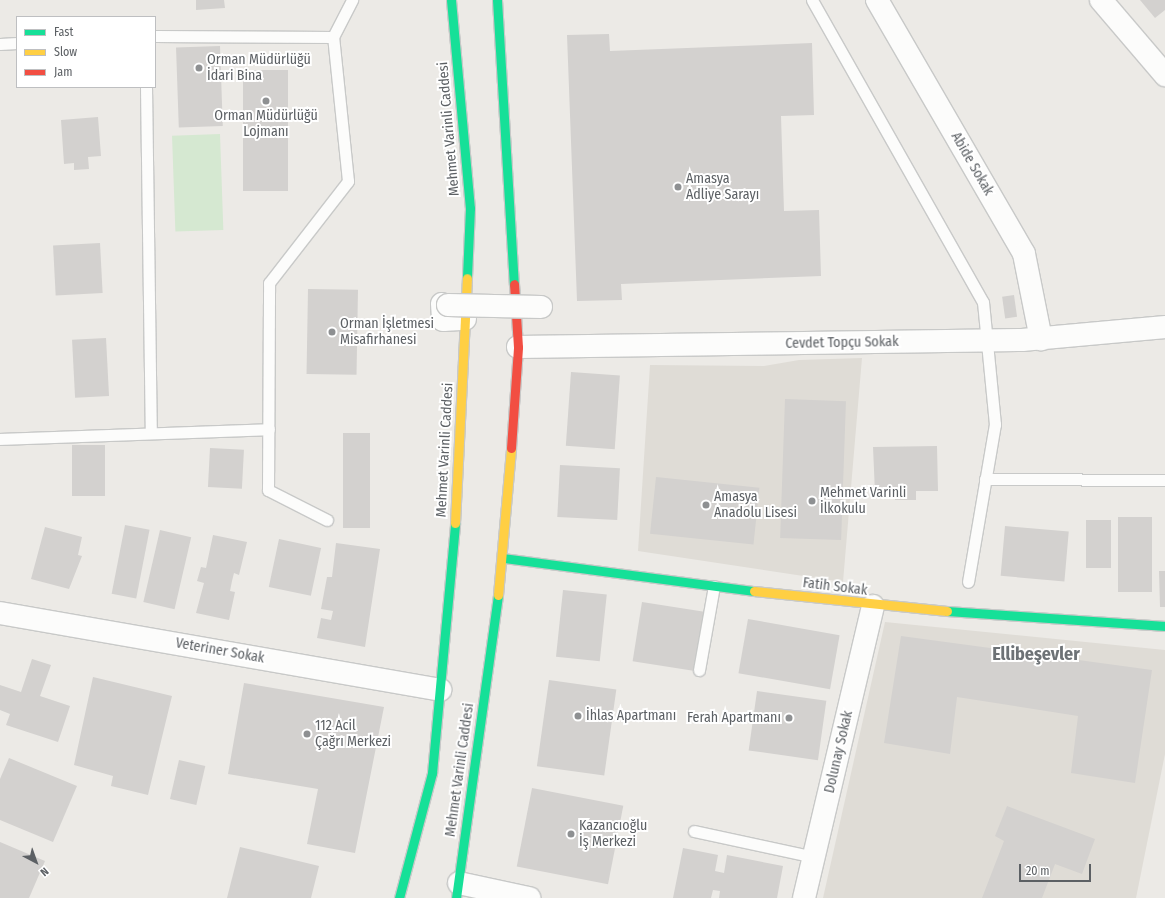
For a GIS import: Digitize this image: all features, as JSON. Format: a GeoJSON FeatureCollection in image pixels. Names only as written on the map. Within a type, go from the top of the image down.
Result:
{"type":"FeatureCollection","features":[{"type":"Feature","properties":{"kind":"main road","name":"Mehmet Varinli Caddesi"},"geometry":{"type":"LineString","coordinates":[[400,898],[432,772],[460,466],[470,208],[451,0]]}},
{"type":"Feature","properties":{"kind":"main road","name":"Mehmet Varinli Caddesi"},"geometry":{"type":"LineString","coordinates":[[458,891],[503,558],[518,347],[497,0]]}},
{"type":"Feature","properties":{"kind":"main road","name":"Fatih Sokak"},"geometry":{"type":"LineString","coordinates":[[503,558],[873,606],[1165,626]]}},
{"type":"Feature","properties":{"kind":"street","name":"Abide Sokak"},"geometry":{"type":"LineString","coordinates":[[877,0],[1024,254],[1041,339]]}},
{"type":"Feature","properties":{"kind":"street"},"geometry":{"type":"LineString","coordinates":[[1101,0],[1165,75]]}},
{"type":"Feature","properties":{"kind":"street"},"geometry":{"type":"LineString","coordinates":[[465,319],[443,320],[445,304],[541,307]]}},
{"type":"Feature","properties":{"kind":"street","name":"Cevdet Topçu Sokak"},"geometry":{"type":"LineString","coordinates":[[518,347],[988,341],[1041,339],[1165,327]]}},
{"type":"Feature","properties":{"kind":"street","name":"Dolunay Sokak"},"geometry":{"type":"LineString","coordinates":[[804,898],[873,606]]}},
{"type":"Feature","properties":{"kind":"street","name":"Veteriner Sokak"},"geometry":{"type":"LineString","coordinates":[[0,613],[440,690]]}},
{"type":"Feature","properties":{"kind":"street"},"geometry":{"type":"LineString","coordinates":[[458,891],[529,898]]}},
{"type":"Feature","properties":{"kind":"lane"},"geometry":{"type":"LineString","coordinates":[[327,520],[268,490],[269,283],[348,181],[333,37],[352,0]]}},
{"type":"Feature","properties":{"kind":"lane"},"geometry":{"type":"LineString","coordinates":[[812,0],[982,302],[988,341],[995,424],[968,582]]}},
{"type":"Feature","properties":{"kind":"lane"},"geometry":{"type":"LineString","coordinates":[[156,36],[333,37]]}},
{"type":"Feature","properties":{"kind":"lane"},"geometry":{"type":"LineString","coordinates":[[0,44],[16,43]]}},
{"type":"Feature","properties":{"kind":"lane"},"geometry":{"type":"LineString","coordinates":[[146,88],[151,433]]}},
{"type":"Feature","properties":{"kind":"lane"},"geometry":{"type":"LineString","coordinates":[[0,439],[269,429]]}},
{"type":"Feature","properties":{"kind":"lane"},"geometry":{"type":"LineString","coordinates":[[985,479],[1165,480]]}},
{"type":"Feature","properties":{"kind":"lane"},"geometry":{"type":"LineString","coordinates":[[699,670],[714,586]]}},
{"type":"Feature","properties":{"kind":"lane"},"geometry":{"type":"LineString","coordinates":[[694,831],[814,857]]}},
{"type":"Feature","properties":{"kind":"shaded area"},"geometry":{"type":"Polygon","coordinates":[[[862,358],[843,582],[638,551],[650,365],[764,366],[799,360],[862,358]]]}},
{"type":"Feature","properties":{"kind":"shaded area"},"geometry":{"type":"Polygon","coordinates":[[[885,622],[1165,650],[1165,754],[1136,898],[823,898],[885,622]]]}},
{"type":"Feature","properties":{"kind":"green space"},"geometry":{"type":"Polygon","coordinates":[[[220,134],[223,230],[175,232],[172,136],[220,134]]]}},
{"type":"Feature","properties":{"kind":"building"},"geometry":{"type":"Polygon","coordinates":[[[196,0],[224,0],[225,8],[196,10],[196,0]]]}},
{"type":"Feature","properties":{"kind":"building"},"geometry":{"type":"Polygon","coordinates":[[[1140,0],[1165,0],[1165,10],[1155,18],[1140,0]]]}},
{"type":"Feature","properties":{"kind":"building","name":"Amasya Adliye Sarayı"},"geometry":{"type":"Polygon","coordinates":[[[609,34],[610,51],[812,43],[814,115],[781,116],[784,211],[819,210],[821,276],[621,284],[622,300],[577,301],[567,35],[609,34]]]}},
{"type":"Feature","properties":{"kind":"building","name":"Orman Müdürlüğü İdari Bina"},"geometry":{"type":"Polygon","coordinates":[[[220,46],[223,126],[179,127],[176,48],[220,46]]]}},
{"type":"Feature","properties":{"kind":"building","name":"Orman Müdürlüğü Lojmanı"},"geometry":{"type":"Polygon","coordinates":[[[243,70],[288,70],[288,191],[243,191],[243,70]]]}},
{"type":"Feature","properties":{"kind":"building"},"geometry":{"type":"Polygon","coordinates":[[[98,117],[101,156],[88,157],[89,169],[74,170],[74,163],[64,164],[61,120],[98,117]]]}},
{"type":"Feature","properties":{"kind":"building"},"geometry":{"type":"Polygon","coordinates":[[[100,243],[103,293],[56,295],[53,245],[100,243]]]}},
{"type":"Feature","properties":{"kind":"building","name":"Orman İşletmesi Misafirhanesi"},"geometry":{"type":"Polygon","coordinates":[[[308,289],[358,290],[357,375],[307,374],[308,289]]]}},
{"type":"Feature","properties":{"kind":"building"},"geometry":{"type":"Polygon","coordinates":[[[1014,295],[1017,317],[1005,318],[1002,297],[1014,295]]]}},
{"type":"Feature","properties":{"kind":"building"},"geometry":{"type":"Polygon","coordinates":[[[106,338],[109,396],[75,398],[72,340],[106,338]]]}},
{"type":"Feature","properties":{"kind":"building"},"geometry":{"type":"Polygon","coordinates":[[[571,372],[620,375],[615,449],[566,446],[571,372]]]}},
{"type":"Feature","properties":{"kind":"building","name":"Mehmet Varinli İlkokulu"},"geometry":{"type":"Polygon","coordinates":[[[785,399],[846,401],[841,540],[780,538],[785,399]]]}},
{"type":"Feature","properties":{"kind":"building"},"geometry":{"type":"Polygon","coordinates":[[[343,433],[370,433],[370,528],[343,528],[343,433]]]}},
{"type":"Feature","properties":{"kind":"building"},"geometry":{"type":"Polygon","coordinates":[[[72,445],[105,445],[105,496],[72,496],[72,445]]]}},
{"type":"Feature","properties":{"kind":"building"},"geometry":{"type":"Polygon","coordinates":[[[937,446],[938,491],[916,491],[916,500],[895,500],[895,492],[875,493],[873,447],[937,446]]]}},
{"type":"Feature","properties":{"kind":"building"},"geometry":{"type":"Polygon","coordinates":[[[210,448],[244,450],[242,489],[208,487],[210,448]]]}},
{"type":"Feature","properties":{"kind":"building"},"geometry":{"type":"Polygon","coordinates":[[[560,465],[620,468],[617,520],[557,517],[560,465]]]}},
{"type":"Feature","properties":{"kind":"building","name":"Amasya Anadolu Lisesi"},"geometry":{"type":"Polygon","coordinates":[[[656,477],[759,488],[753,545],[650,534],[656,477]]]}},
{"type":"Feature","properties":{"kind":"building"},"geometry":{"type":"Polygon","coordinates":[[[1118,517],[1152,517],[1152,592],[1118,592],[1118,517]]]}},
{"type":"Feature","properties":{"kind":"building"},"geometry":{"type":"Polygon","coordinates":[[[1086,520],[1111,520],[1111,568],[1086,568],[1086,520]]]}},
{"type":"Feature","properties":{"kind":"building"},"geometry":{"type":"Polygon","coordinates":[[[125,525],[150,530],[136,598],[112,594],[125,525]]]}},
{"type":"Feature","properties":{"kind":"building"},"geometry":{"type":"Polygon","coordinates":[[[1005,526],[1069,532],[1064,581],[1001,576],[1005,526]]]}},
{"type":"Feature","properties":{"kind":"building"},"geometry":{"type":"Polygon","coordinates":[[[45,527],[82,537],[78,555],[82,556],[69,589],[31,579],[45,527]]]}},
{"type":"Feature","properties":{"kind":"building"},"geometry":{"type":"Polygon","coordinates":[[[160,530],[191,537],[175,609],[143,602],[160,530]]]}},
{"type":"Feature","properties":{"kind":"building"},"geometry":{"type":"Polygon","coordinates":[[[213,535],[247,542],[239,575],[234,573],[232,581],[230,591],[235,592],[229,620],[196,613],[204,583],[197,581],[201,567],[206,568],[213,535]]]}},
{"type":"Feature","properties":{"kind":"building"},"geometry":{"type":"Polygon","coordinates":[[[279,539],[321,548],[311,596],[269,587],[279,539]]]}},
{"type":"Feature","properties":{"kind":"building"},"geometry":{"type":"Polygon","coordinates":[[[336,543],[380,549],[365,647],[317,638],[321,618],[331,620],[333,611],[321,609],[327,577],[332,577],[336,543]]]}},
{"type":"Feature","properties":{"kind":"building"},"geometry":{"type":"Polygon","coordinates":[[[1159,571],[1165,571],[1165,607],[1160,607],[1159,571]]]}},
{"type":"Feature","properties":{"kind":"building"},"geometry":{"type":"Polygon","coordinates":[[[563,590],[607,595],[600,661],[556,657],[563,590]]]}},
{"type":"Feature","properties":{"kind":"building"},"geometry":{"type":"Polygon","coordinates":[[[642,602],[704,612],[695,671],[633,661],[642,602]]]}},
{"type":"Feature","properties":{"kind":"building"},"geometry":{"type":"Polygon","coordinates":[[[748,619],[840,635],[830,689],[738,673],[748,619]]]}},
{"type":"Feature","properties":{"kind":"building"},"geometry":{"type":"Polygon","coordinates":[[[901,636],[1152,670],[1135,783],[1071,773],[1078,716],[957,697],[950,754],[884,743],[901,636]]]}},
{"type":"Feature","properties":{"kind":"building"},"geometry":{"type":"Polygon","coordinates":[[[32,659],[51,665],[40,696],[70,706],[58,742],[6,725],[10,714],[0,710],[0,685],[21,692],[32,659]]]}},
{"type":"Feature","properties":{"kind":"building"},"geometry":{"type":"Polygon","coordinates":[[[93,677],[172,696],[148,795],[111,786],[113,776],[74,765],[93,677]]]}},
{"type":"Feature","properties":{"kind":"building","name":"İhlas Apartmanı"},"geometry":{"type":"Polygon","coordinates":[[[549,680],[616,689],[604,776],[537,766],[549,680]]]}},
{"type":"Feature","properties":{"kind":"building","name":"112 Acil Çağrı Merkezi"},"geometry":{"type":"Polygon","coordinates":[[[244,683],[384,707],[355,853],[307,844],[318,789],[228,774],[244,683]]]}},
{"type":"Feature","properties":{"kind":"building","name":"Ferah Apartmanı"},"geometry":{"type":"Polygon","coordinates":[[[757,691],[826,701],[818,760],[749,750],[757,691]]]}},
{"type":"Feature","properties":{"kind":"building"},"geometry":{"type":"Polygon","coordinates":[[[9,758],[77,786],[53,842],[0,820],[0,779],[9,758]]]}},
{"type":"Feature","properties":{"kind":"building"},"geometry":{"type":"Polygon","coordinates":[[[179,760],[205,766],[196,805],[170,799],[179,760]]]}},
{"type":"Feature","properties":{"kind":"building","name":"Kazancıoğlu İş Merkezi"},"geometry":{"type":"Polygon","coordinates":[[[532,788],[623,806],[608,884],[517,867],[532,788]]]}},
{"type":"Feature","properties":{"kind":"building"},"geometry":{"type":"Polygon","coordinates":[[[1007,806],[1095,839],[1082,874],[1055,864],[1042,898],[982,898],[1004,841],[995,836],[1007,806]]]}},
{"type":"Feature","properties":{"kind":"building"},"geometry":{"type":"Polygon","coordinates":[[[0,842],[45,861],[29,898],[0,898],[0,842]]]}},
{"type":"Feature","properties":{"kind":"building"},"geometry":{"type":"Polygon","coordinates":[[[240,847],[319,866],[311,898],[227,898],[240,847]]]}},
{"type":"Feature","properties":{"kind":"building"},"geometry":{"type":"Polygon","coordinates":[[[683,848],[718,855],[715,871],[724,873],[727,855],[783,866],[777,898],[719,898],[720,891],[713,890],[711,898],[673,898],[683,848]]]}},
{"type":"Feature","properties":{"kind":"traffic: fast"},"geometry":{"type":"LineString","coordinates":[[451,0],[470,208],[467,278]]}},
{"type":"Feature","properties":{"kind":"traffic: fast"},"geometry":{"type":"LineString","coordinates":[[497,0],[514,284]]}},
{"type":"Feature","properties":{"kind":"traffic: fast"},"geometry":{"type":"LineString","coordinates":[[399,898],[432,773],[455,523]]}},
{"type":"Feature","properties":{"kind":"traffic: fast"},"geometry":{"type":"LineString","coordinates":[[503,558],[754,591]]}},
{"type":"Feature","properties":{"kind":"traffic: fast"},"geometry":{"type":"LineString","coordinates":[[456,898],[498,595]]}},
{"type":"Feature","properties":{"kind":"traffic: fast"},"geometry":{"type":"LineString","coordinates":[[947,611],[1165,626]]}},
{"type":"Feature","properties":{"kind":"traffic: slow"},"geometry":{"type":"LineString","coordinates":[[455,523],[467,278]]}},
{"type":"Feature","properties":{"kind":"traffic: slow"},"geometry":{"type":"LineString","coordinates":[[498,595],[511,448]]}},
{"type":"Feature","properties":{"kind":"traffic: slow"},"geometry":{"type":"LineString","coordinates":[[754,591],[947,611]]}},
{"type":"Feature","properties":{"kind":"traffic: jam"},"geometry":{"type":"LineString","coordinates":[[511,448],[518,347],[514,284]]}},
{"type":"Feature","properties":{"kind":"place","name":"Orman Müdürlüğü İdari Bina"},"geometry":{"type":"Point","coordinates":[199,68]}},
{"type":"Feature","properties":{"kind":"place","name":"Orman Müdürlüğü Lojmanı"},"geometry":{"type":"Point","coordinates":[266,101]}},
{"type":"Feature","properties":{"kind":"place","name":"Amasya Adliye Sarayı"},"geometry":{"type":"Point","coordinates":[678,187]}},
{"type":"Feature","properties":{"kind":"place","name":"Orman İşletmesi Misafirhanesi"},"geometry":{"type":"Point","coordinates":[332,332]}},
{"type":"Feature","properties":{"kind":"place","name":"Mehmet Varinli İlkokulu"},"geometry":{"type":"Point","coordinates":[812,501]}},
{"type":"Feature","properties":{"kind":"place","name":"Amasya Anadolu Lisesi"},"geometry":{"type":"Point","coordinates":[706,505]}},
{"type":"Feature","properties":{"kind":"place","name":"İhlas Apartmanı"},"geometry":{"type":"Point","coordinates":[578,716]}},
{"type":"Feature","properties":{"kind":"place","name":"Ferah Apartmanı"},"geometry":{"type":"Point","coordinates":[789,718]}},
{"type":"Feature","properties":{"kind":"place","name":"112 Acil Çağrı Merkezi"},"geometry":{"type":"Point","coordinates":[307,734]}},
{"type":"Feature","properties":{"kind":"place","name":"Kazancıoğlu İş Merkezi"},"geometry":{"type":"Point","coordinates":[571,834]}},
{"type":"Feature","properties":{"kind":"district","name":"Ellibeşevler"},"geometry":{"type":"Point","coordinates":[1036,654]}}]}
